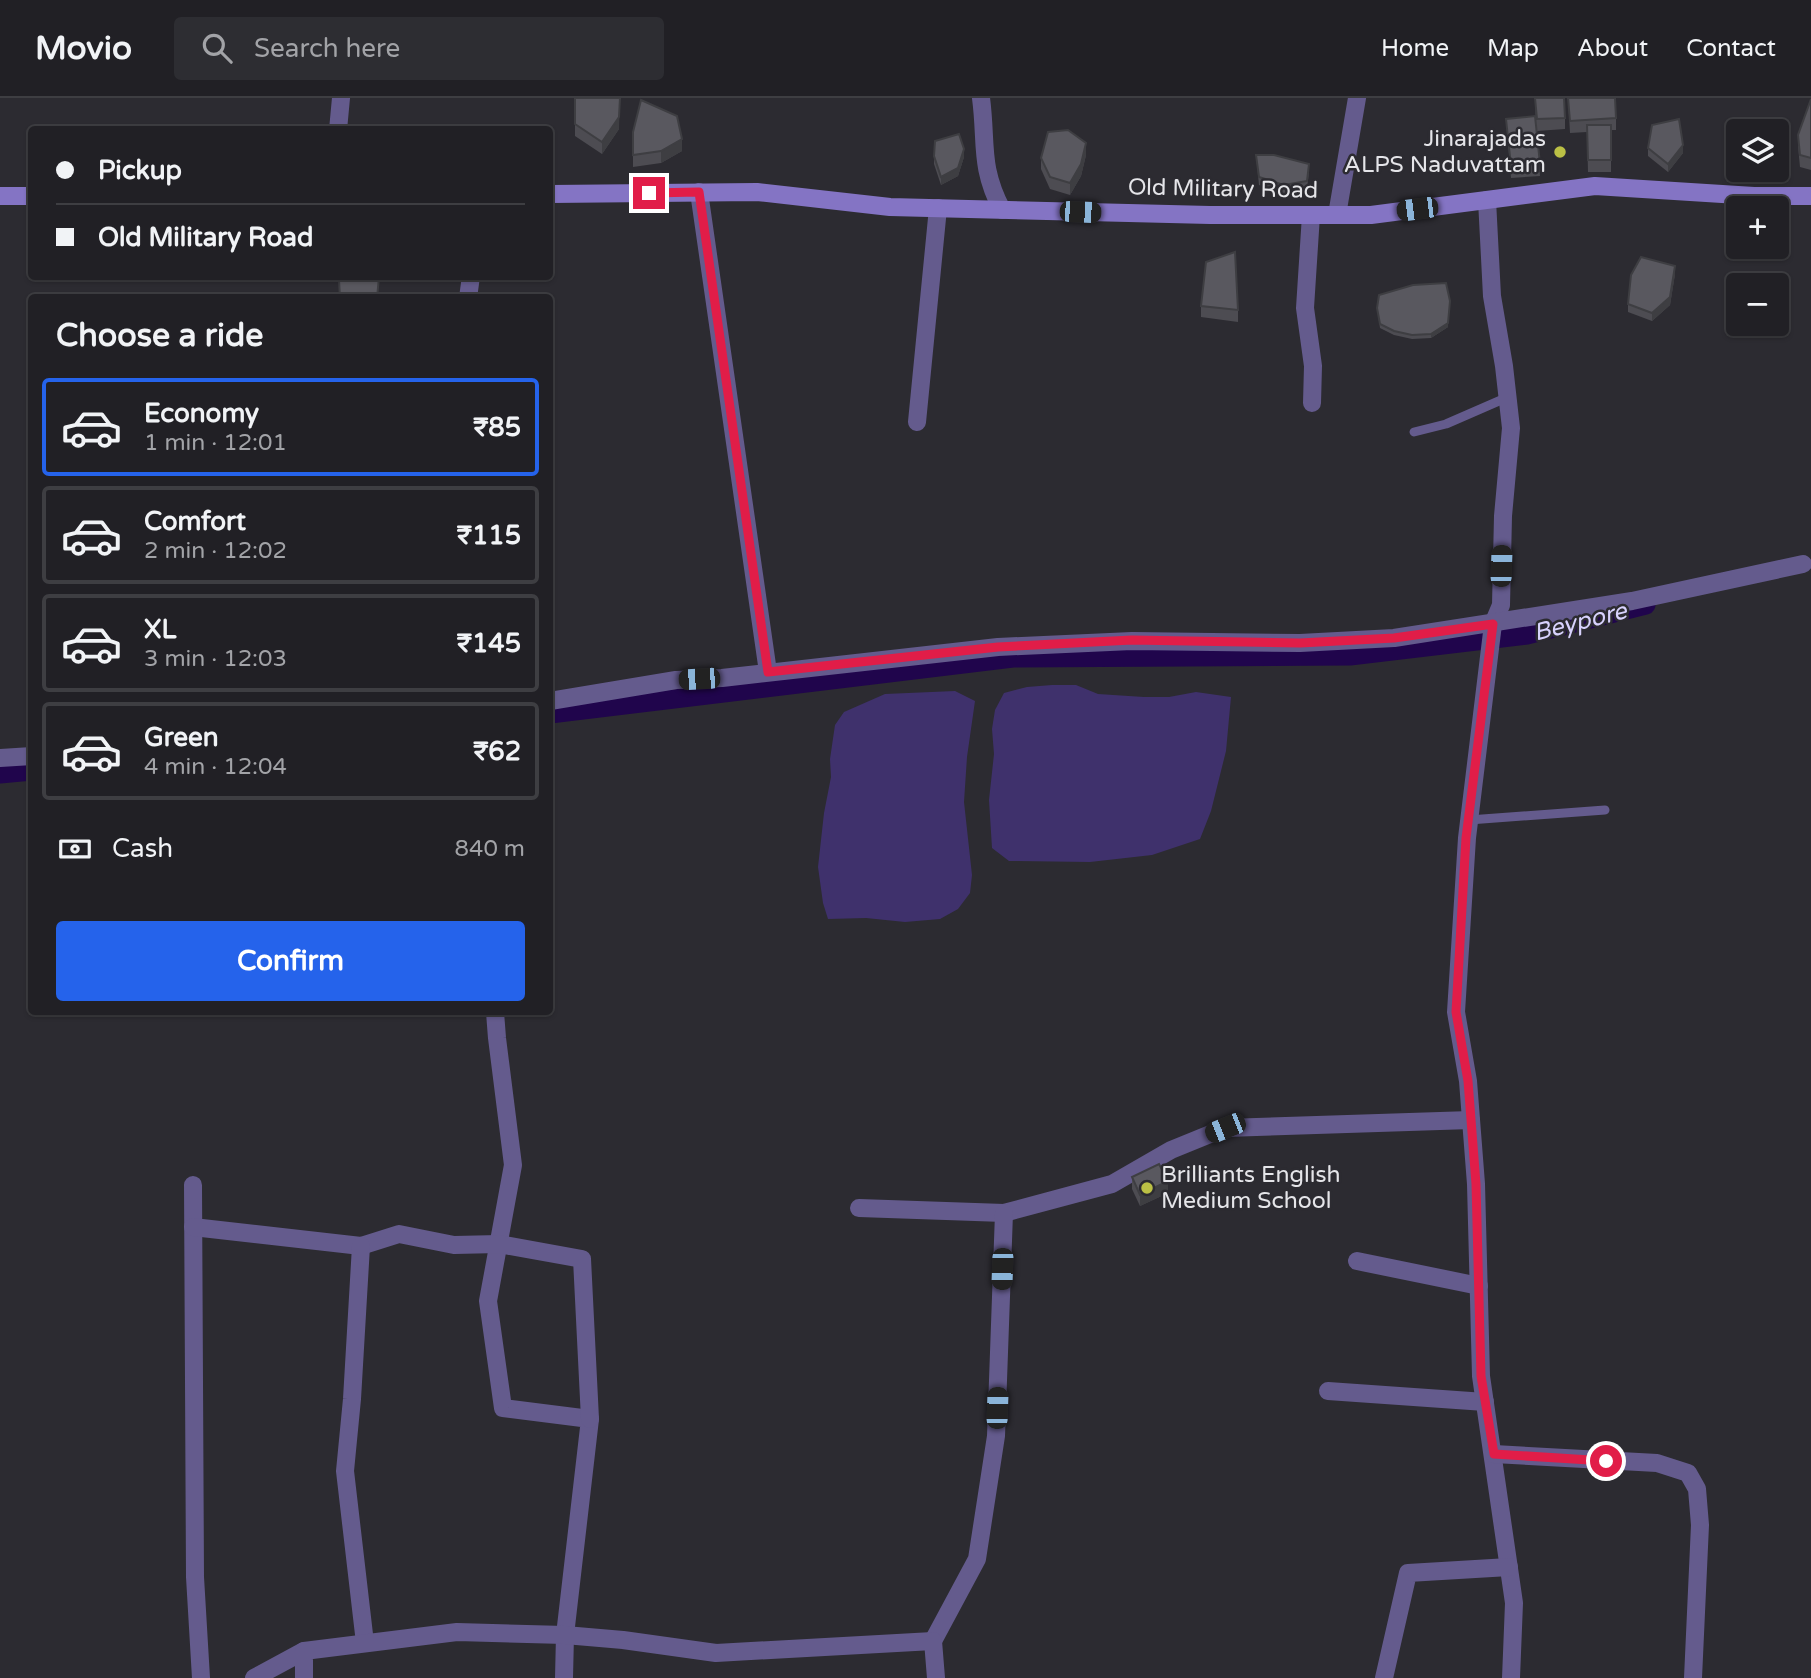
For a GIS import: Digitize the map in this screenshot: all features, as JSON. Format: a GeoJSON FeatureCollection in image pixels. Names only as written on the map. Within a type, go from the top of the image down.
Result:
{"type":"FeatureCollection","features":[{"type":"Feature","properties":{"kind":"main road","name":"Old Military Road"},"geometry":{"type":"LineString","coordinates":[[553,194],[757,192],[890,207],[1210,215],[1371,215],[1595,186],[1811,196]]}},
{"type":"Feature","properties":{"kind":"main road"},"geometry":{"type":"LineString","coordinates":[[0,197],[28,196]]}},
{"type":"Feature","properties":{"kind":"street"},"geometry":{"type":"LineString","coordinates":[[338,126],[341,98]]}},
{"type":"Feature","properties":{"kind":"street"},"geometry":{"type":"LineString","coordinates":[[982,98],[985,162],[992,190],[1002,210]]}},
{"type":"Feature","properties":{"kind":"street"},"geometry":{"type":"LineString","coordinates":[[1337,215],[1357,98]]}},
{"type":"Feature","properties":{"kind":"street"},"geometry":{"type":"LineString","coordinates":[[699,192],[768,672]]}},
{"type":"Feature","properties":{"kind":"street"},"geometry":{"type":"LineString","coordinates":[[1487,200],[1492,296],[1511,428],[1503,516],[1501,605],[1493,624],[1468,820],[1456,1012],[1468,1081],[1471,1120],[1481,1376],[1514,1603],[1511,1678]]}},
{"type":"Feature","properties":{"kind":"street"},"geometry":{"type":"LineString","coordinates":[[917,422],[938,208]]}},
{"type":"Feature","properties":{"kind":"street"},"geometry":{"type":"LineString","coordinates":[[1311,215],[1305,308],[1313,366],[1312,403]]}},
{"type":"Feature","properties":{"kind":"street"},"geometry":{"type":"LineString","coordinates":[[553,700],[676,680],[998,647],[1132,640],[1300,643],[1394,638],[1632,601],[1803,564]]}},
{"type":"Feature","properties":{"kind":"street"},"geometry":{"type":"LineString","coordinates":[[0,758],[28,756]]}},
{"type":"Feature","properties":{"kind":"street"},"geometry":{"type":"LineString","coordinates":[[495,1015],[513,1165],[488,1301],[503,1408],[590,1419]]}},
{"type":"Feature","properties":{"kind":"street"},"geometry":{"type":"LineString","coordinates":[[859,1208],[1004,1213],[1112,1184],[1171,1150],[1225,1128],[1471,1120]]}},
{"type":"Feature","properties":{"kind":"street"},"geometry":{"type":"LineString","coordinates":[[193,1185],[194,1564],[201,1678]]}},
{"type":"Feature","properties":{"kind":"street"},"geometry":{"type":"LineString","coordinates":[[936,1678],[933,1641],[977,1559],[996,1436],[1004,1213]]}},
{"type":"Feature","properties":{"kind":"street"},"geometry":{"type":"LineString","coordinates":[[193,1227],[361,1246],[399,1234],[454,1245],[499,1244],[582,1259],[590,1419],[565,1635],[564,1678]]}},
{"type":"Feature","properties":{"kind":"street"},"geometry":{"type":"LineString","coordinates":[[361,1246],[345,1471],[365,1643]]}},
{"type":"Feature","properties":{"kind":"street"},"geometry":{"type":"LineString","coordinates":[[1357,1261],[1479,1286]]}},
{"type":"Feature","properties":{"kind":"street"},"geometry":{"type":"LineString","coordinates":[[1328,1391],[1485,1402]]}},
{"type":"Feature","properties":{"kind":"street"},"geometry":{"type":"LineString","coordinates":[[1494,1454],[1657,1463],[1688,1473],[1696,1489],[1700,1525],[1693,1678]]}},
{"type":"Feature","properties":{"kind":"street"},"geometry":{"type":"LineString","coordinates":[[1384,1678],[1408,1573],[1509,1567]]}},
{"type":"Feature","properties":{"kind":"street"},"geometry":{"type":"LineString","coordinates":[[254,1678],[304,1651],[457,1632],[565,1635],[716,1653],[933,1641]]}},
{"type":"Feature","properties":{"kind":"street"},"geometry":{"type":"LineString","coordinates":[[304,1651],[304,1678]]}},
{"type":"Feature","properties":{"kind":"lane"},"geometry":{"type":"LineString","coordinates":[[1414,432],[1446,424],[1508,397]]}},
{"type":"Feature","properties":{"kind":"lane"},"geometry":{"type":"LineString","coordinates":[[1468,820],[1605,810]]}},
{"type":"Feature","properties":{"kind":"shaded area"},"geometry":{"type":"Polygon","coordinates":[[[1076,685],[1098,694],[1169,697],[1196,692],[1231,697],[1226,751],[1211,811],[1200,839],[1152,855],[1090,862],[1009,861],[992,848],[989,800],[995,710],[1004,693],[1027,687],[1076,685]]]}},
{"type":"Feature","properties":{"kind":"shaded area"},"geometry":{"type":"Polygon","coordinates":[[[955,691],[975,701],[964,802],[972,875],[970,893],[958,909],[940,919],[905,922],[866,918],[828,919],[818,867],[831,777],[830,759],[835,725],[844,712],[885,694],[955,691]]]}},
{"type":"Feature","properties":{"kind":"building"},"geometry":{"type":"Polygon","coordinates":[[[575,98],[620,98],[619,117],[602,142],[575,124],[575,98]]]}},
{"type":"Feature","properties":{"kind":"building"},"geometry":{"type":"Polygon","coordinates":[[[1535,98],[1564,98],[1565,118],[1537,119],[1535,98]]]}},
{"type":"Feature","properties":{"kind":"building"},"geometry":{"type":"Polygon","coordinates":[[[1568,98],[1615,98],[1616,118],[1570,121],[1568,98]]]}},
{"type":"Feature","properties":{"kind":"building"},"geometry":{"type":"Polygon","coordinates":[[[1811,99],[1811,158],[1800,155],[1798,135],[1811,99]]]}},
{"type":"Feature","properties":{"kind":"building"},"geometry":{"type":"Polygon","coordinates":[[[641,100],[677,116],[682,139],[661,151],[633,155],[633,132],[641,100]]]}},
{"type":"Feature","properties":{"kind":"building"},"geometry":{"type":"Polygon","coordinates":[[[1535,116],[1540,164],[1511,166],[1506,119],[1535,116]]]}},
{"type":"Feature","properties":{"kind":"building"},"geometry":{"type":"Polygon","coordinates":[[[1679,119],[1683,145],[1668,164],[1648,148],[1652,125],[1679,119]]]}},
{"type":"Feature","properties":{"kind":"building"},"geometry":{"type":"Polygon","coordinates":[[[1587,125],[1611,125],[1611,160],[1588,160],[1587,125]]]}},
{"type":"Feature","properties":{"kind":"building"},"geometry":{"type":"Polygon","coordinates":[[[1068,130],[1086,143],[1081,164],[1070,183],[1050,177],[1041,158],[1048,132],[1068,130]]]}},
{"type":"Feature","properties":{"kind":"building"},"geometry":{"type":"Polygon","coordinates":[[[959,134],[964,149],[958,168],[941,177],[934,156],[935,141],[959,134]]]}},
{"type":"Feature","properties":{"kind":"building"},"geometry":{"type":"Polygon","coordinates":[[[1256,155],[1274,155],[1309,164],[1307,181],[1284,185],[1259,177],[1256,155]]]}},
{"type":"Feature","properties":{"kind":"building"},"geometry":{"type":"Polygon","coordinates":[[[1235,252],[1238,310],[1201,306],[1206,262],[1235,252]]]}},
{"type":"Feature","properties":{"kind":"building"},"geometry":{"type":"Polygon","coordinates":[[[1641,257],[1675,266],[1670,297],[1652,313],[1628,304],[1631,275],[1641,257]]]}},
{"type":"Feature","properties":{"kind":"building"},"geometry":{"type":"Polygon","coordinates":[[[339,280],[379,280],[377,294],[340,294],[339,280]]]}},
{"type":"Feature","properties":{"kind":"building"},"geometry":{"type":"Polygon","coordinates":[[[1446,283],[1450,301],[1448,323],[1431,334],[1412,335],[1380,324],[1377,308],[1379,295],[1413,285],[1446,283]]]}},
{"type":"Feature","properties":{"kind":"building"},"geometry":{"type":"Polygon","coordinates":[[[1159,1164],[1168,1181],[1140,1195],[1132,1177],[1159,1164]]]}},
{"type":"Feature","properties":{"kind":"waterway","name":"Beypore"},"geometry":{"type":"LineString","coordinates":[[553,714],[1013,658],[1350,656],[1527,635],[1646,605]]}},
{"type":"Feature","properties":{"kind":"waterway","name":"Beypore"},"geometry":{"type":"LineString","coordinates":[[0,774],[28,771]]}},
{"type":"Feature","properties":{"kind":"place","name":"Jinarajadas ALPS Naduvattam"},"geometry":{"type":"Point","coordinates":[1560,152]}},
{"type":"Feature","properties":{"kind":"place","name":"Brilliants English Medium School"},"geometry":{"type":"Point","coordinates":[1147,1188]}},
{"type":"Feature","properties":{"kind":"route"},"geometry":{"type":"LineString","coordinates":[[649,193],[699,192],[768,672],[998,647],[1132,640],[1300,643],[1394,638],[1493,624],[1466,838],[1456,1012],[1468,1081],[1476,1184],[1481,1376],[1494,1454],[1606,1461]]}}]}
